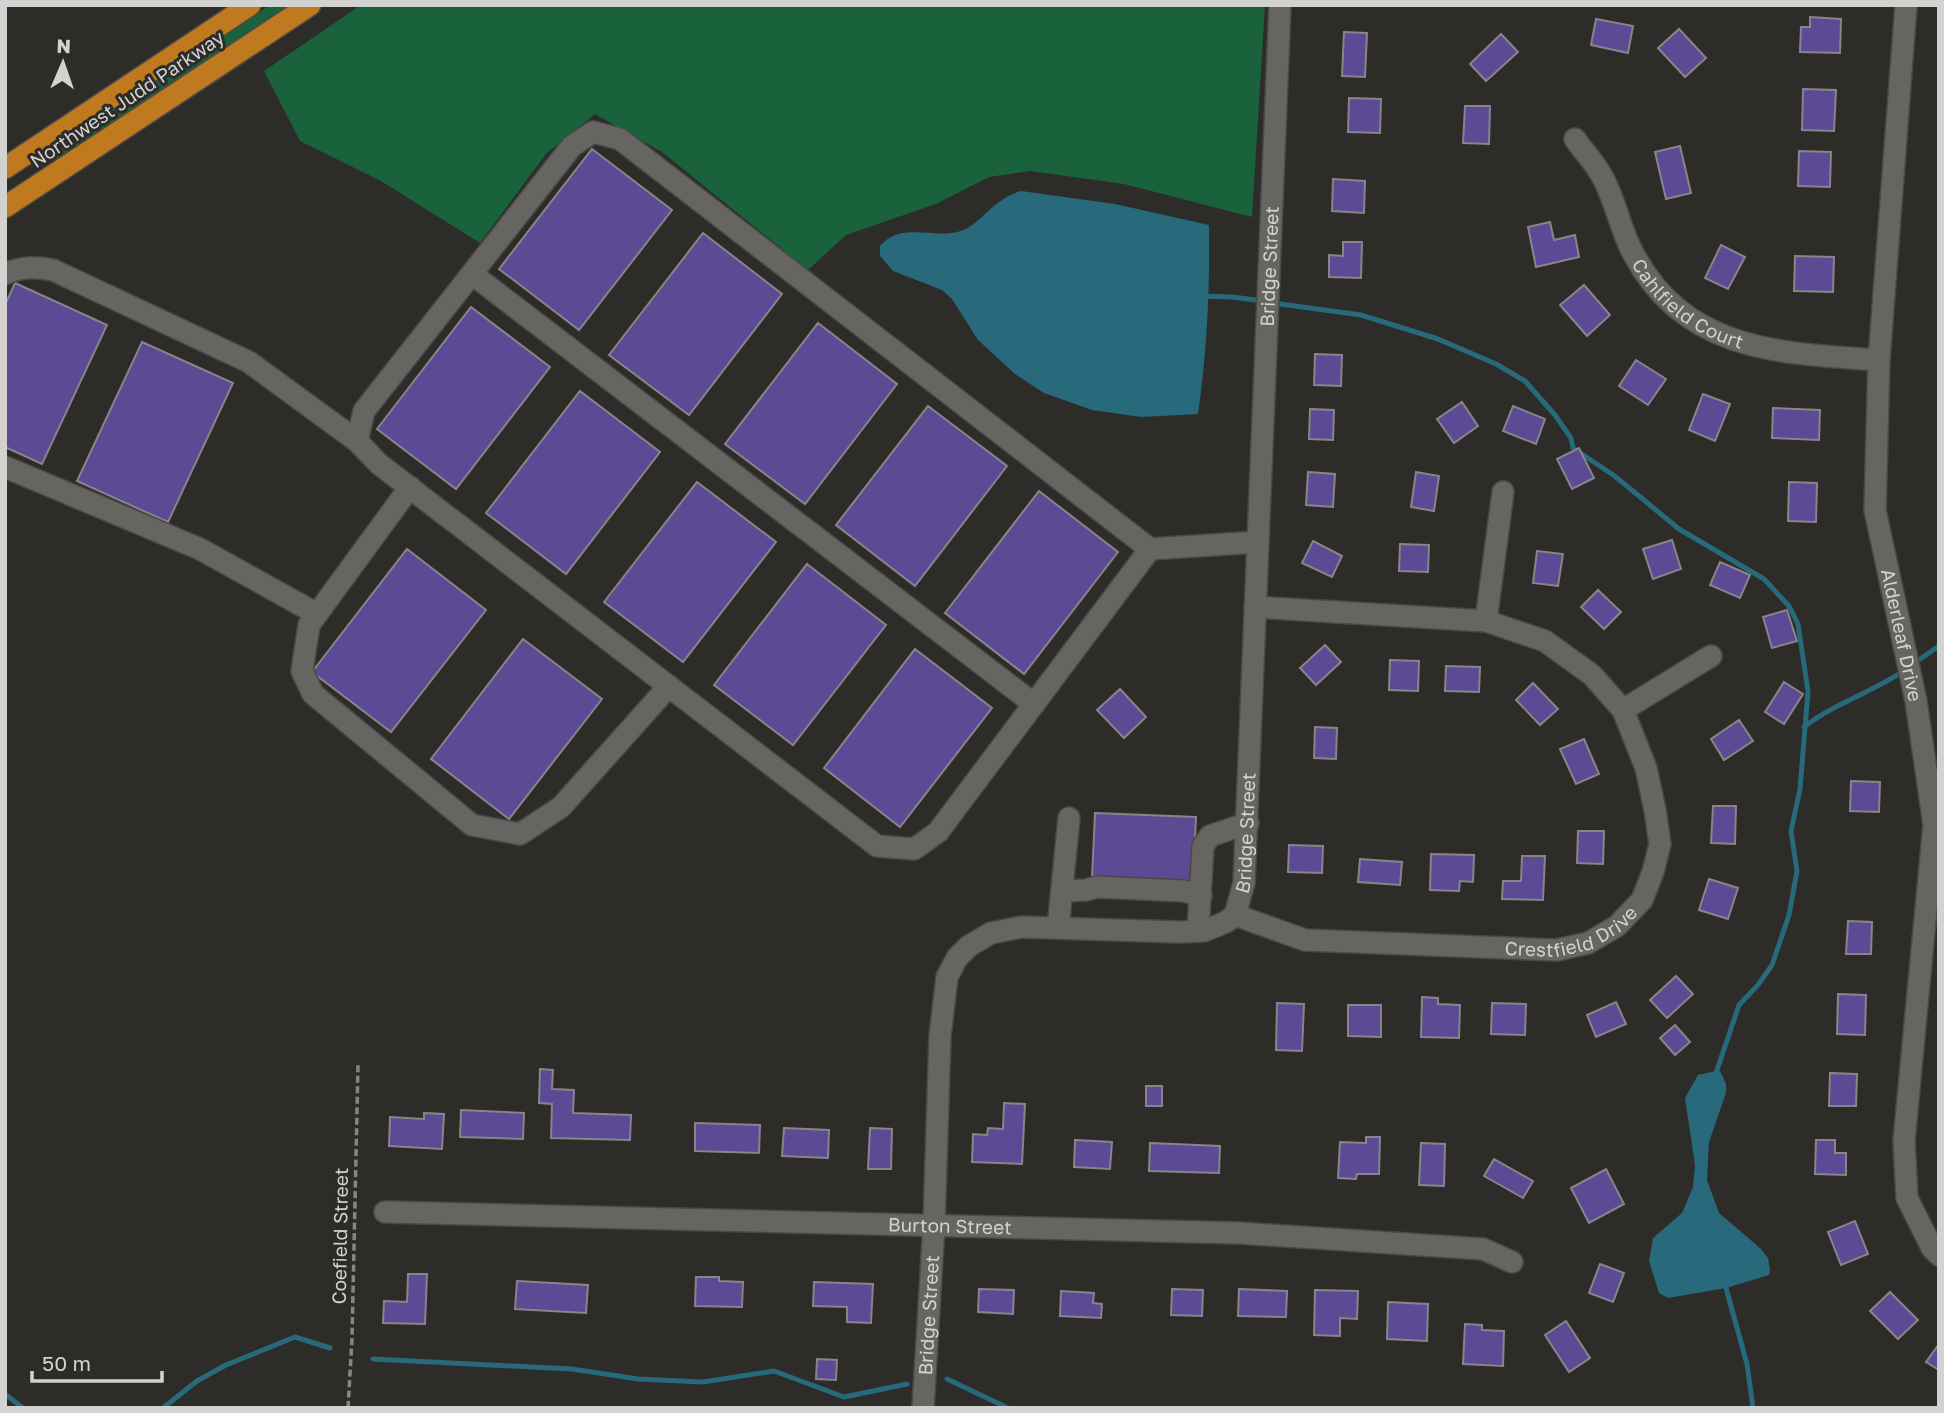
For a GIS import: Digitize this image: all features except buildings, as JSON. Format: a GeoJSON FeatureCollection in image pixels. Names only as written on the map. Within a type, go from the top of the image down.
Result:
{"type":"FeatureCollection","features":[{"type":"Feature","properties":{"kind":"highway","name":"Northwest Judd Parkway"},"geometry":{"type":"LineString","coordinates":[[5,168],[250,5]]}},
{"type":"Feature","properties":{"kind":"highway","name":"Northwest Judd Parkway"},"geometry":{"type":"LineString","coordinates":[[5,208],[310,5]]}},
{"type":"Feature","properties":{"kind":"street","name":"Bridge Street"},"geometry":{"type":"LineString","coordinates":[[923,1408],[934,1224],[940,1037],[947,977],[957,958],[969,946],[992,933],[1023,928],[1198,931],[1226,922],[1235,915],[1244,883],[1280,5]]}},
{"type":"Feature","properties":{"kind":"street","name":"Alderleaf Drive"},"geometry":{"type":"LineString","coordinates":[[1906,5],[1878,360],[1875,510],[1916,701],[1937,825],[1904,1141],[1907,1198],[1932,1248],[1939,1255]]}},
{"type":"Feature","properties":{"kind":"street"},"geometry":{"type":"LineString","coordinates":[[357,441],[364,411],[572,146],[593,132],[620,139],[1150,549],[1258,542]]}},
{"type":"Feature","properties":{"kind":"street","name":"Cahlfield Court"},"geometry":{"type":"LineString","coordinates":[[1575,139],[1603,178],[1622,228],[1644,272],[1664,297],[1690,318],[1725,338],[1765,349],[1878,360]]}},
{"type":"Feature","properties":{"kind":"street"},"geometry":{"type":"LineString","coordinates":[[5,274],[15,269],[34,266],[53,270],[250,362],[357,441],[379,464],[877,846],[914,849],[938,832],[1150,549]]}},
{"type":"Feature","properties":{"kind":"street"},"geometry":{"type":"LineString","coordinates":[[472,274],[1034,704]]}},
{"type":"Feature","properties":{"kind":"street"},"geometry":{"type":"LineString","coordinates":[[5,467],[200,548],[317,614]]}},
{"type":"Feature","properties":{"kind":"street"},"geometry":{"type":"LineString","coordinates":[[410,487],[309,625],[302,671],[313,694],[472,825],[520,834],[561,807],[669,686]]}},
{"type":"Feature","properties":{"kind":"street"},"geometry":{"type":"LineString","coordinates":[[1486,621],[1503,492]]}},
{"type":"Feature","properties":{"kind":"street","name":"Crestfield Drive"},"geometry":{"type":"LineString","coordinates":[[1235,915],[1304,940],[1557,950],[1588,943],[1617,926],[1642,900],[1660,844],[1646,768],[1623,710],[1592,675],[1545,641],[1486,621],[1255,607]]}},
{"type":"Feature","properties":{"kind":"street"},"geometry":{"type":"LineString","coordinates":[[1623,710],[1711,656]]}},
{"type":"Feature","properties":{"kind":"street"},"geometry":{"type":"LineString","coordinates":[[1058,928],[1069,818]]}},
{"type":"Feature","properties":{"kind":"street"},"geometry":{"type":"LineString","coordinates":[[1198,931],[1203,846],[1210,836],[1248,823]]}},
{"type":"Feature","properties":{"kind":"street"},"geometry":{"type":"LineString","coordinates":[[1063,891],[1097,887],[1184,891],[1200,896]]}},
{"type":"Feature","properties":{"kind":"street","name":"Burton Street"},"geometry":{"type":"LineString","coordinates":[[385,1212],[1253,1233],[1483,1249],[1512,1262]]}},
{"type":"Feature","properties":{"kind":"path","name":"Coefield Street"},"geometry":{"type":"LineString","coordinates":[[348,1408],[358,1065]]}},
{"type":"Feature","properties":{"kind":"green space"},"geometry":{"type":"Polygon","coordinates":[[[270,5],[291,5],[55,162],[50,157],[87,126],[270,5]]]}},
{"type":"Feature","properties":{"kind":"green space"},"geometry":{"type":"Polygon","coordinates":[[[361,5],[1265,5],[1252,217],[1124,184],[1030,171],[989,177],[936,204],[846,235],[808,270],[662,152],[595,114],[546,154],[480,243],[381,181],[300,141],[264,71],[361,5]]]}},
{"type":"Feature","properties":{"kind":"water"},"geometry":{"type":"Polygon","coordinates":[[[1021,191],[1115,204],[1209,225],[1207,320],[1198,414],[1141,417],[1092,410],[1044,393],[1015,374],[978,340],[952,299],[942,290],[893,271],[880,256],[880,246],[888,239],[906,233],[957,232],[972,225],[1002,200],[1021,191]]]}},
{"type":"Feature","properties":{"kind":"water"},"geometry":{"type":"Polygon","coordinates":[[[1720,1071],[1726,1084],[1726,1093],[1709,1142],[1707,1180],[1719,1213],[1768,1258],[1769,1275],[1726,1288],[1668,1298],[1659,1293],[1649,1261],[1653,1238],[1682,1213],[1693,1187],[1695,1165],[1685,1098],[1698,1075],[1720,1071]]]}},
{"type":"Feature","properties":{"kind":"waterway"},"geometry":{"type":"LineString","coordinates":[[1200,296],[1264,301]]}},
{"type":"Feature","properties":{"kind":"waterway"},"geometry":{"type":"LineString","coordinates":[[1273,303],[1361,315],[1438,339],[1496,364],[1525,381],[1555,415],[1571,438],[1573,448],[1616,477],[1679,529],[1764,579],[1789,606],[1798,624],[1808,691],[1800,789],[1791,831],[1797,871],[1789,915],[1772,965],[1739,1005],[1715,1076]]}},
{"type":"Feature","properties":{"kind":"waterway"},"geometry":{"type":"LineString","coordinates":[[1913,664],[1939,646]]}},
{"type":"Feature","properties":{"kind":"waterway"},"geometry":{"type":"LineString","coordinates":[[1804,727],[1828,711],[1905,670]]}},
{"type":"Feature","properties":{"kind":"waterway"},"geometry":{"type":"LineString","coordinates":[[1727,1282],[1726,1288],[1747,1364],[1753,1408]]}},
{"type":"Feature","properties":{"kind":"waterway"},"geometry":{"type":"LineString","coordinates":[[163,1408],[197,1381],[226,1365],[295,1337],[330,1348]]}},
{"type":"Feature","properties":{"kind":"waterway"},"geometry":{"type":"LineString","coordinates":[[373,1359],[572,1369],[638,1379],[703,1382],[774,1371],[844,1397],[907,1384]]}},
{"type":"Feature","properties":{"kind":"waterway"},"geometry":{"type":"LineString","coordinates":[[947,1379],[1008,1408]]}},
{"type":"Feature","properties":{"kind":"waterway"},"geometry":{"type":"LineString","coordinates":[[5,1394],[23,1408]]}}]}
